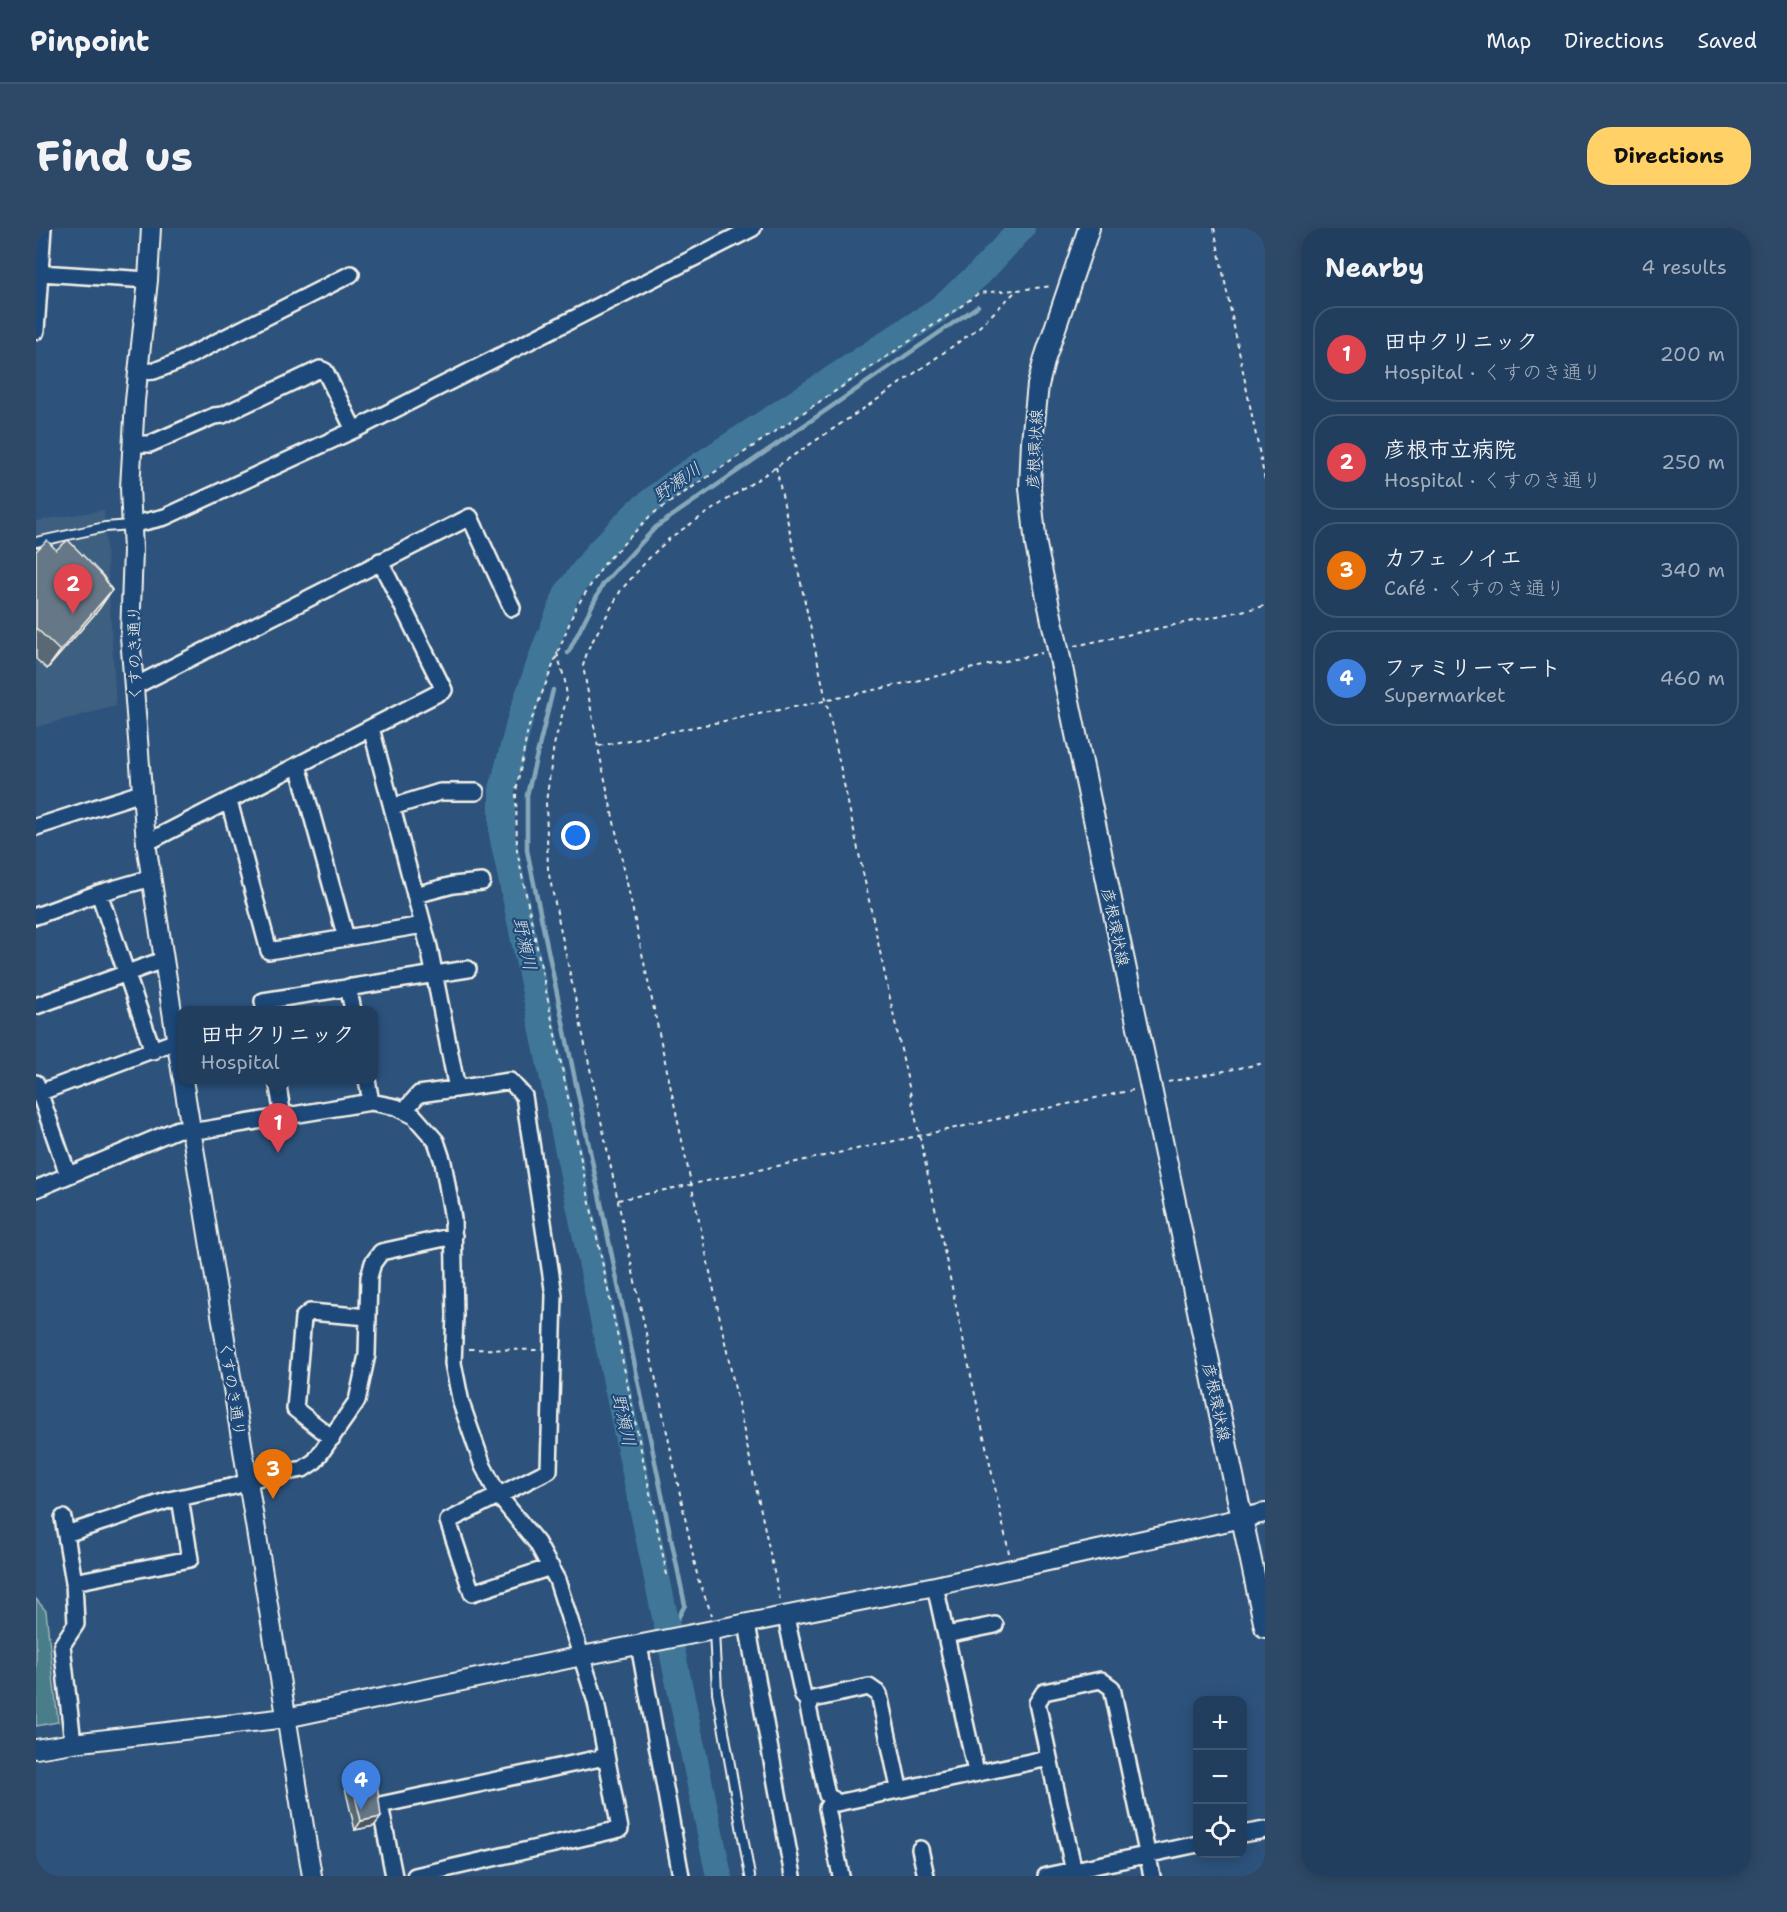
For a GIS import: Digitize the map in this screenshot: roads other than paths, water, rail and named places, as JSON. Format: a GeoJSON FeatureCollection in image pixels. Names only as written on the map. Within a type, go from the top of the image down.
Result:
{"type":"FeatureCollection","features":[{"type":"Feature","properties":{"kind":"main road","name":"彦根環状線"},"geometry":{"type":"LineString","coordinates":[[1089,228],[1038,385],[1030,488],[1036,544],[1265,1627]]}},
{"type":"Feature","properties":{"kind":"street"},"geometry":{"type":"LineString","coordinates":[[36,331],[43,228]]}},
{"type":"Feature","properties":{"kind":"street","name":"くすのき通り"},"geometry":{"type":"LineString","coordinates":[[151,228],[132,444],[130,488],[133,602],[130,636],[146,843],[177,1047]]}},
{"type":"Feature","properties":{"kind":"street"},"geometry":{"type":"LineString","coordinates":[[131,525],[165,517],[354,430],[753,228]]}},
{"type":"Feature","properties":{"kind":"street"},"geometry":{"type":"LineString","coordinates":[[40,273],[148,280]]}},
{"type":"Feature","properties":{"kind":"street"},"geometry":{"type":"LineString","coordinates":[[139,372],[154,371],[175,363],[351,274]]}},
{"type":"Feature","properties":{"kind":"street"},"geometry":{"type":"LineString","coordinates":[[132,444],[150,444],[214,416],[223,415],[320,369],[325,371],[354,430]]}},
{"type":"Feature","properties":{"kind":"street"},"geometry":{"type":"LineString","coordinates":[[133,687],[470,517],[512,608]]}},
{"type":"Feature","properties":{"kind":"street"},"geometry":{"type":"LineString","coordinates":[[146,843],[444,690],[380,561]]}},
{"type":"Feature","properties":{"kind":"street"},"geometry":{"type":"LineString","coordinates":[[371,728],[435,974],[457,1089]]}},
{"type":"Feature","properties":{"kind":"street"},"geometry":{"type":"LineString","coordinates":[[298,765],[346,938]]}},
{"type":"Feature","properties":{"kind":"street"},"geometry":{"type":"LineString","coordinates":[[392,807],[440,792],[476,792]]}},
{"type":"Feature","properties":{"kind":"street"},"geometry":{"type":"LineString","coordinates":[[36,827],[141,793]]}},
{"type":"Feature","properties":{"kind":"street"},"geometry":{"type":"LineString","coordinates":[[229,801],[269,951],[423,925]]}},
{"type":"Feature","properties":{"kind":"street"},"geometry":{"type":"LineString","coordinates":[[36,916],[99,893],[151,878]]}},
{"type":"Feature","properties":{"kind":"street"},"geometry":{"type":"LineString","coordinates":[[415,895],[453,885],[482,882]]}},
{"type":"Feature","properties":{"kind":"street"},"geometry":{"type":"LineString","coordinates":[[99,893],[128,972],[153,1051]]}},
{"type":"Feature","properties":{"kind":"street"},"geometry":{"type":"LineString","coordinates":[[36,1006],[163,960]]}},
{"type":"Feature","properties":{"kind":"street"},"geometry":{"type":"LineString","coordinates":[[264,1006],[263,1000],[468,969]]}},
{"type":"Feature","properties":{"kind":"street"},"geometry":{"type":"LineString","coordinates":[[348,987],[352,1006]]}},
{"type":"Feature","properties":{"kind":"street"},"geometry":{"type":"LineString","coordinates":[[68,1175],[37,1090],[176,1041]]}},
{"type":"Feature","properties":{"kind":"street"},"geometry":{"type":"LineString","coordinates":[[404,1111],[419,1094],[510,1081],[524,1096],[555,1295],[549,1470],[448,1521],[472,1593],[550,1567]]}},
{"type":"Feature","properties":{"kind":"street","name":"くすのき通り"},"geometry":{"type":"LineString","coordinates":[[183,1084],[312,1876]]}},
{"type":"Feature","properties":{"kind":"street"},"geometry":{"type":"LineString","coordinates":[[278,1084],[283,1117]]}},
{"type":"Feature","properties":{"kind":"street"},"geometry":{"type":"LineString","coordinates":[[368,1084],[371,1102]]}},
{"type":"Feature","properties":{"kind":"street"},"geometry":{"type":"LineString","coordinates":[[36,1189],[178,1129],[203,1130],[371,1102],[414,1116],[436,1142],[444,1162],[453,1219],[453,1363],[461,1403],[483,1466],[498,1495],[537,1543],[550,1567],[596,1702],[620,1829],[416,1876]]}},
{"type":"Feature","properties":{"kind":"street"},"geometry":{"type":"LineString","coordinates":[[66,1534],[180,1498],[260,1477],[303,1469],[315,1461],[357,1401],[367,1355],[369,1277],[373,1263],[381,1252],[453,1236]]}},
{"type":"Feature","properties":{"kind":"street"},"geometry":{"type":"LineString","coordinates":[[332,1438],[296,1409],[303,1318],[310,1311],[368,1317]]}},
{"type":"Feature","properties":{"kind":"street"},"geometry":{"type":"LineString","coordinates":[[74,1582],[190,1559],[180,1498]]}},
{"type":"Feature","properties":{"kind":"street"},"geometry":{"type":"LineString","coordinates":[[36,1749],[286,1718],[935,1586],[1242,1520],[1265,1513]]}},
{"type":"Feature","properties":{"kind":"street"},"geometry":{"type":"LineString","coordinates":[[63,1518],[74,1582],[76,1624],[62,1645],[73,1743]]}},
{"type":"Feature","properties":{"kind":"street"},"geometry":{"type":"LineString","coordinates":[[935,1586],[976,1772]]}},
{"type":"Feature","properties":{"kind":"street"},"geometry":{"type":"LineString","coordinates":[[786,1617],[803,1696],[810,1703]]}},
{"type":"Feature","properties":{"kind":"street"},"geometry":{"type":"LineString","coordinates":[[747,1624],[793,1876]]}},
{"type":"Feature","properties":{"kind":"street"},"geometry":{"type":"LineString","coordinates":[[946,1635],[995,1625]]}},
{"type":"Feature","properties":{"kind":"street"},"geometry":{"type":"LineString","coordinates":[[645,1644],[681,1876]]}},
{"type":"Feature","properties":{"kind":"street"},"geometry":{"type":"LineString","coordinates":[[1074,1873],[1037,1703],[1044,1692],[1101,1680],[1112,1688],[1152,1876]]}},
{"type":"Feature","properties":{"kind":"street"},"geometry":{"type":"LineString","coordinates":[[898,1788],[879,1694],[869,1687],[813,1699],[808,1707],[827,1795],[837,1803],[898,1788],[1049,1758]]}},
{"type":"Feature","properties":{"kind":"street"},"geometry":{"type":"LineString","coordinates":[[394,1876],[380,1805],[605,1757]]}},
{"type":"Feature","properties":{"kind":"street"},"geometry":{"type":"LineString","coordinates":[[833,1799],[827,1808],[841,1876]]}},
{"type":"Feature","properties":{"kind":"street"},"geometry":{"type":"LineString","coordinates":[[1247,1833],[1265,1830]]}},
{"type":"Feature","properties":{"kind":"street"},"geometry":{"type":"LineString","coordinates":[[1046,1876],[1074,1873],[1193,1845]]}},
{"type":"Feature","properties":{"kind":"street"},"geometry":{"type":"LineString","coordinates":[[920,1849],[926,1876]]}},
{"type":"Feature","properties":{"kind":"lane"},"geometry":{"type":"LineString","coordinates":[[36,542],[105,527],[131,525]]}},
{"type":"Feature","properties":{"kind":"lane"},"geometry":{"type":"LineString","coordinates":[[711,1630],[717,1692],[750,1876]]}},
{"type":"Feature","properties":{"kind":"waterway","name":"野瀬川"},"geometry":{"type":"LineString","coordinates":[[719,1876],[502,834],[502,790],[521,716],[567,593],[599,551],[637,512],[679,479],[938,310],[979,274],[1022,228]]}},
{"type":"Feature","properties":{"kind":"waterway"},"geometry":{"type":"LineString","coordinates":[[568,653],[603,584],[656,527],[978,306]]}},
{"type":"Feature","properties":{"kind":"waterway"},"geometry":{"type":"LineString","coordinates":[[553,690],[527,795],[527,850],[685,1605],[670,1633]]}},
{"type":"Feature","properties":{"kind":"place","name":"彦根市立病院"},"geometry":{"type":"Point","coordinates":[73,614]}},
{"type":"Feature","properties":{"kind":"place","name":"田中クリニック"},"geometry":{"type":"Point","coordinates":[278,1153]}},
{"type":"Feature","properties":{"kind":"place","name":"カフェ ノイエ"},"geometry":{"type":"Point","coordinates":[273,1499]}},
{"type":"Feature","properties":{"kind":"place","name":"ファミリーマート"},"geometry":{"type":"Point","coordinates":[361,1810]}}]}
